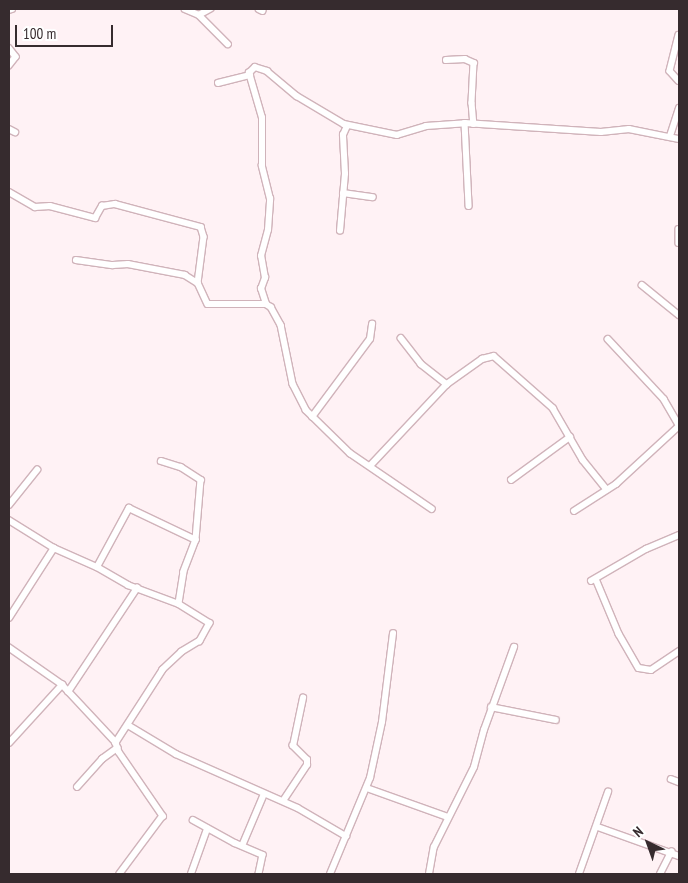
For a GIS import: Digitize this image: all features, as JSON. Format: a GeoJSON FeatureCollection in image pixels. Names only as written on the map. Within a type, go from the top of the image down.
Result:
{"type":"FeatureCollection","features":[{"type":"Feature","properties":{"kind":"street"},"geometry":{"type":"LineString","coordinates":[[185,9],[199,15],[228,44]]}},
{"type":"Feature","properties":{"kind":"street"},"geometry":{"type":"LineString","coordinates":[[199,15],[210,9]]}},
{"type":"Feature","properties":{"kind":"street"},"geometry":{"type":"LineString","coordinates":[[679,35],[670,71],[679,81]]}},
{"type":"Feature","properties":{"kind":"street"},"geometry":{"type":"LineString","coordinates":[[9,48],[16,57],[9,66]]}},
{"type":"Feature","properties":{"kind":"street"},"geometry":{"type":"LineString","coordinates":[[446,60],[465,59],[474,63],[472,103],[474,124]]}},
{"type":"Feature","properties":{"kind":"street"},"geometry":{"type":"LineString","coordinates":[[432,509],[403,492],[350,453],[312,416],[293,384],[279,319],[266,304],[261,289],[265,278],[261,256],[268,230],[270,199],[262,166],[262,118],[250,75],[253,68],[263,69],[297,96],[347,126],[397,135],[426,126],[465,123],[512,128],[629,129],[679,139]]}},
{"type":"Feature","properties":{"kind":"street"},"geometry":{"type":"LineString","coordinates":[[218,84],[250,75]]}},
{"type":"Feature","properties":{"kind":"street"},"geometry":{"type":"LineString","coordinates":[[670,136],[679,108]]}},
{"type":"Feature","properties":{"kind":"street"},"geometry":{"type":"LineString","coordinates":[[465,123],[469,206]]}},
{"type":"Feature","properties":{"kind":"street"},"geometry":{"type":"LineString","coordinates":[[340,231],[343,193],[343,135],[347,126]]}},
{"type":"Feature","properties":{"kind":"street"},"geometry":{"type":"LineString","coordinates":[[9,129],[15,132]]}},
{"type":"Feature","properties":{"kind":"street"},"geometry":{"type":"LineString","coordinates":[[9,192],[35,207],[50,206],[95,218],[102,206],[115,204],[201,227],[204,237],[198,283],[208,304],[266,304]]}},
{"type":"Feature","properties":{"kind":"street"},"geometry":{"type":"LineString","coordinates":[[343,193],[372,197]]}},
{"type":"Feature","properties":{"kind":"street"},"geometry":{"type":"LineString","coordinates":[[679,229],[679,244]]}},
{"type":"Feature","properties":{"kind":"street"},"geometry":{"type":"LineString","coordinates":[[76,260],[114,265],[128,264],[184,275],[198,283]]}},
{"type":"Feature","properties":{"kind":"street"},"geometry":{"type":"LineString","coordinates":[[642,285],[679,314]]}},
{"type":"Feature","properties":{"kind":"street"},"geometry":{"type":"LineString","coordinates":[[312,416],[370,339],[372,324]]}},
{"type":"Feature","properties":{"kind":"street"},"geometry":{"type":"LineString","coordinates":[[401,338],[421,364],[447,384]]}},
{"type":"Feature","properties":{"kind":"street"},"geometry":{"type":"LineString","coordinates":[[574,510],[607,490],[679,426],[664,399],[608,339]]}},
{"type":"Feature","properties":{"kind":"street"},"geometry":{"type":"LineString","coordinates":[[370,466],[447,384],[482,359],[494,356],[553,408],[570,437],[607,490]]}},
{"type":"Feature","properties":{"kind":"street"},"geometry":{"type":"LineString","coordinates":[[511,480],[570,437]]}},
{"type":"Feature","properties":{"kind":"street"},"geometry":{"type":"LineString","coordinates":[[161,461],[181,467],[201,480],[196,540],[184,572],[179,604]]}},
{"type":"Feature","properties":{"kind":"street"},"geometry":{"type":"LineString","coordinates":[[9,506],[37,470]]}},
{"type":"Feature","properties":{"kind":"street"},"geometry":{"type":"LineString","coordinates":[[97,567],[129,508],[196,540]]}},
{"type":"Feature","properties":{"kind":"street"},"geometry":{"type":"LineString","coordinates":[[9,520],[54,548],[97,567],[137,588],[179,604],[210,623],[209,629],[200,641],[182,652],[163,670],[117,746],[102,759],[77,787]]}},
{"type":"Feature","properties":{"kind":"street"},"geometry":{"type":"LineString","coordinates":[[679,535],[646,549],[594,580],[619,634],[642,670],[653,669],[679,651]]}},
{"type":"Feature","properties":{"kind":"street"},"geometry":{"type":"LineString","coordinates":[[9,618],[54,548]]}},
{"type":"Feature","properties":{"kind":"street"},"geometry":{"type":"LineString","coordinates":[[68,692],[137,588]]}},
{"type":"Feature","properties":{"kind":"street"},"geometry":{"type":"LineString","coordinates":[[330,874],[367,788],[382,722],[393,634]]}},
{"type":"Feature","properties":{"kind":"street"},"geometry":{"type":"LineString","coordinates":[[429,874],[434,847],[474,768],[491,707],[514,647]]}},
{"type":"Feature","properties":{"kind":"street"},"geometry":{"type":"LineString","coordinates":[[9,648],[62,685],[117,746],[163,816],[120,874]]}},
{"type":"Feature","properties":{"kind":"street"},"geometry":{"type":"LineString","coordinates":[[9,743],[62,685]]}},
{"type":"Feature","properties":{"kind":"street"},"geometry":{"type":"LineString","coordinates":[[283,801],[307,765],[307,760],[293,746],[303,698]]}},
{"type":"Feature","properties":{"kind":"street"},"geometry":{"type":"LineString","coordinates":[[491,707],[556,720]]}},
{"type":"Feature","properties":{"kind":"street"},"geometry":{"type":"LineString","coordinates":[[128,725],[176,754],[217,770],[264,794],[283,801],[346,836]]}},
{"type":"Feature","properties":{"kind":"street"},"geometry":{"type":"LineString","coordinates":[[671,779],[679,782]]}},
{"type":"Feature","properties":{"kind":"street"},"geometry":{"type":"LineString","coordinates":[[367,788],[448,817]]}},
{"type":"Feature","properties":{"kind":"street"},"geometry":{"type":"LineString","coordinates":[[579,874],[598,827],[608,792]]}},
{"type":"Feature","properties":{"kind":"street"},"geometry":{"type":"LineString","coordinates":[[242,846],[264,794]]}},
{"type":"Feature","properties":{"kind":"street"},"geometry":{"type":"LineString","coordinates":[[193,820],[242,846],[263,854],[259,874]]}},
{"type":"Feature","properties":{"kind":"street"},"geometry":{"type":"LineString","coordinates":[[598,827],[679,856]]}},
{"type":"Feature","properties":{"kind":"street"},"geometry":{"type":"LineString","coordinates":[[191,874],[208,829]]}},
{"type":"Feature","properties":{"kind":"street"},"geometry":{"type":"LineString","coordinates":[[660,874],[671,852]]}}]}
